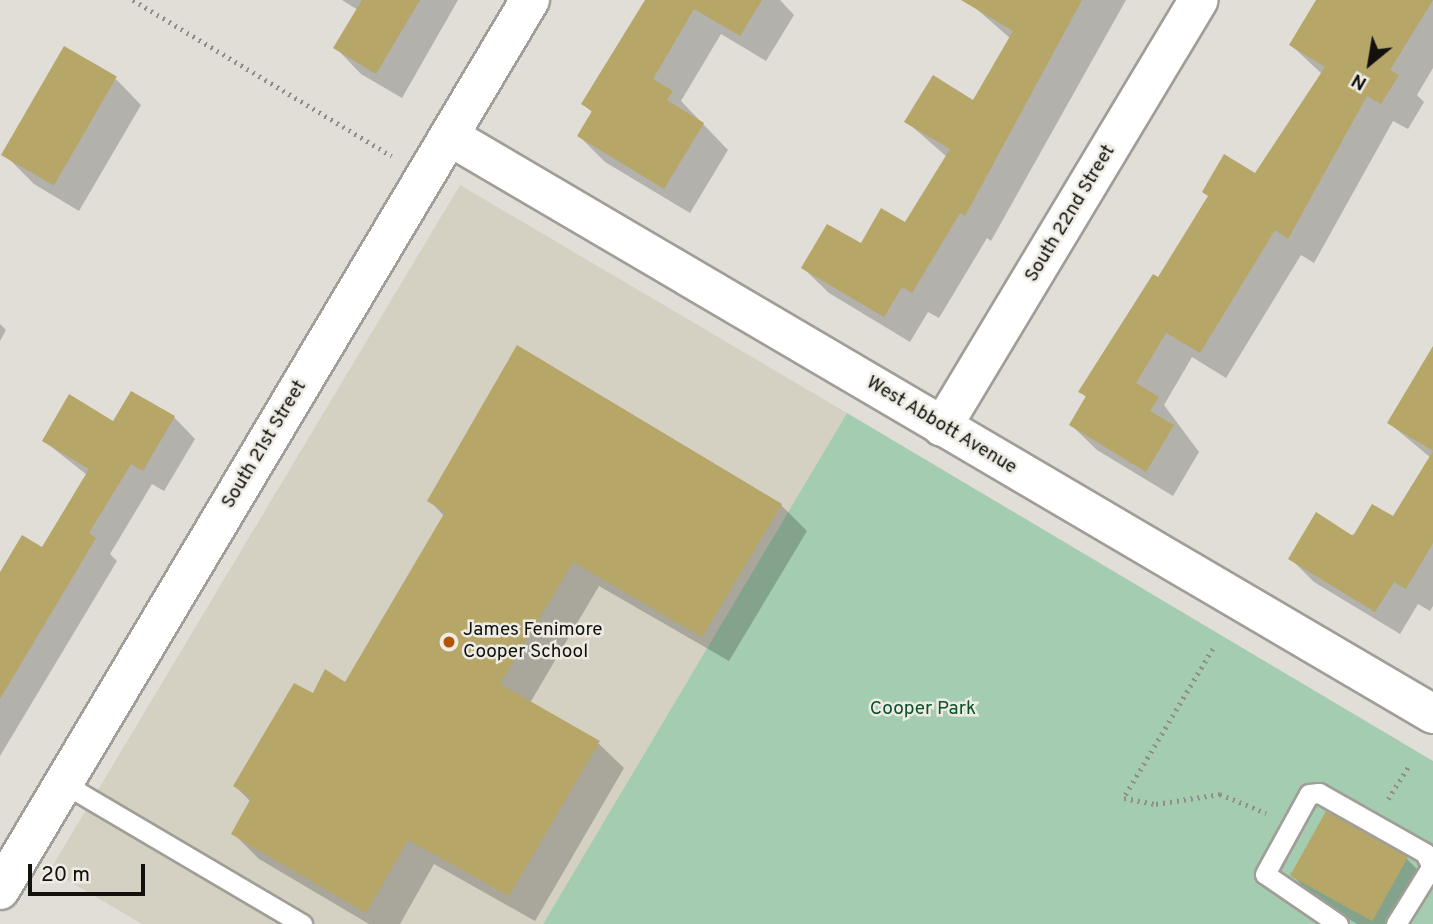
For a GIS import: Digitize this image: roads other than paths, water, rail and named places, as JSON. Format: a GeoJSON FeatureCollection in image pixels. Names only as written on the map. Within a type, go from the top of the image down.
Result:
{"type":"FeatureCollection","features":[{"type":"Feature","properties":{"kind":"street","name":"South 21st Street"},"geometry":{"type":"LineString","coordinates":[[0,890],[61,782],[530,0]]}},
{"type":"Feature","properties":{"kind":"street","name":"South 22nd Street"},"geometry":{"type":"LineString","coordinates":[[942,427],[1199,0]]}},
{"type":"Feature","properties":{"kind":"street","name":"West Abbott Avenue"},"geometry":{"type":"LineString","coordinates":[[449,135],[1433,714]]}},
{"type":"Feature","properties":{"kind":"lane"},"geometry":{"type":"LineString","coordinates":[[61,782],[302,924]]}},
{"type":"Feature","properties":{"kind":"lane"},"geometry":{"type":"LineString","coordinates":[[1338,924],[1265,874],[1309,794],[1319,793],[1425,853],[1432,864],[1396,924]]}},
{"type":"Feature","properties":{"kind":"place","name":"James Fenimore Cooper School"},"geometry":{"type":"Point","coordinates":[449,642]}},
{"type":"Feature","properties":{"kind":"park label","name":"Cooper Park"},"geometry":{"type":"Point","coordinates":[923,710]}}]}
